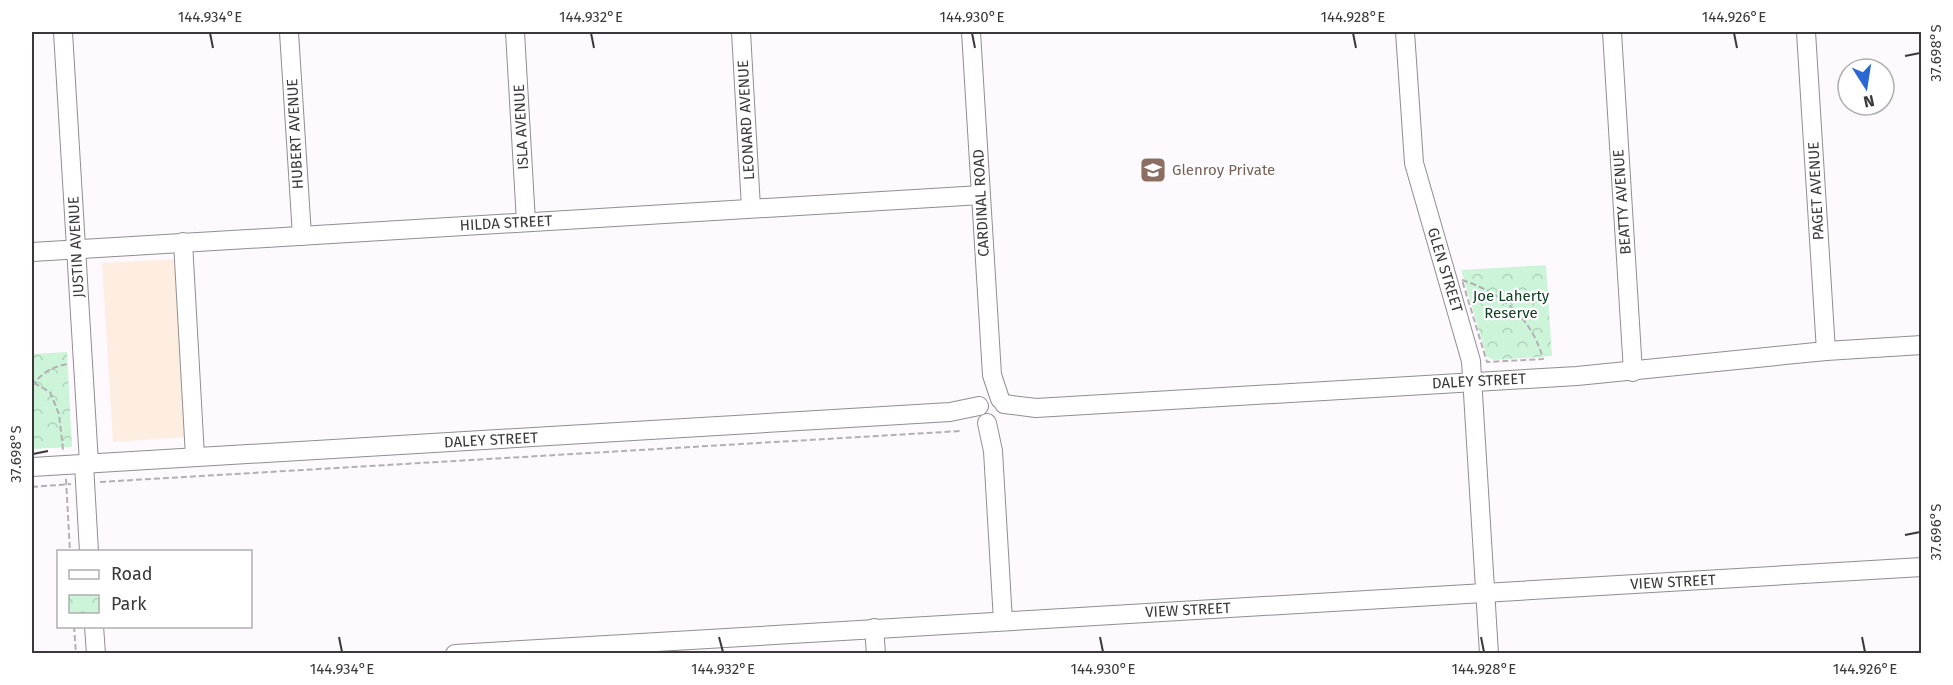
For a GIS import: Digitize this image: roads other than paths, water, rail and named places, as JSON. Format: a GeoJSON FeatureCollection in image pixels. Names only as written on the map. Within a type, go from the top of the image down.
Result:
{"type":"FeatureCollection","features":[{"type":"Feature","properties":{"kind":"street","name":"JUSTIN AVENUE"},"geometry":{"type":"LineString","coordinates":[[63,32],[83,363],[89,550]]}},
{"type":"Feature","properties":{"kind":"street","name":"HUBERT AVENUE"},"geometry":{"type":"LineString","coordinates":[[289,32],[302,236]]}},
{"type":"Feature","properties":{"kind":"street","name":"ISLA AVENUE"},"geometry":{"type":"LineString","coordinates":[[515,32],[526,222]]}},
{"type":"Feature","properties":{"kind":"street","name":"LEONARD AVENUE"},"geometry":{"type":"LineString","coordinates":[[741,32],[751,208]]}},
{"type":"Feature","properties":{"kind":"street","name":"CARDINAL ROAD"},"geometry":{"type":"LineString","coordinates":[[971,32],[992,375],[993,451],[1003,621]]}},
{"type":"Feature","properties":{"kind":"street","name":"GLEN STREET"},"geometry":{"type":"LineString","coordinates":[[1405,32],[1414,163],[1469,350],[1473,382],[1489,654]]}},
{"type":"Feature","properties":{"kind":"street","name":"BEATTY AVENUE"},"geometry":{"type":"LineString","coordinates":[[1612,32],[1633,372]]}},
{"type":"Feature","properties":{"kind":"street","name":"PAGET AVENUE"},"geometry":{"type":"LineString","coordinates":[[1806,32],[1826,351]]}},
{"type":"Feature","properties":{"kind":"street","name":"HILDA STREET"},"geometry":{"type":"LineString","coordinates":[[32,252],[981,195]]}},
{"type":"Feature","properties":{"kind":"street"},"geometry":{"type":"LineString","coordinates":[[183,242],[195,457]]}},
{"type":"Feature","properties":{"kind":"street","name":"DALEY STREET"},"geometry":{"type":"LineString","coordinates":[[32,467],[1633,372],[1826,351],[1922,345]]}},
{"type":"Feature","properties":{"kind":"street","name":"VIEW STREET"},"geometry":{"type":"LineString","coordinates":[[455,654],[1922,567]]}},
{"type":"Feature","properties":{"kind":"street"},"geometry":{"type":"LineString","coordinates":[[94,628],[96,654]]}},
{"type":"Feature","properties":{"kind":"street"},"geometry":{"type":"LineString","coordinates":[[874,628],[876,654]]}},
{"type":"Feature","properties":{"kind":"place","name":"Glenroy Private"},"geometry":{"type":"Point","coordinates":[1153,170]}},
{"type":"Feature","properties":{"kind":"park label","name":"Joe Laherty Reserve"},"geometry":{"type":"Point","coordinates":[1511,304]}}]}
